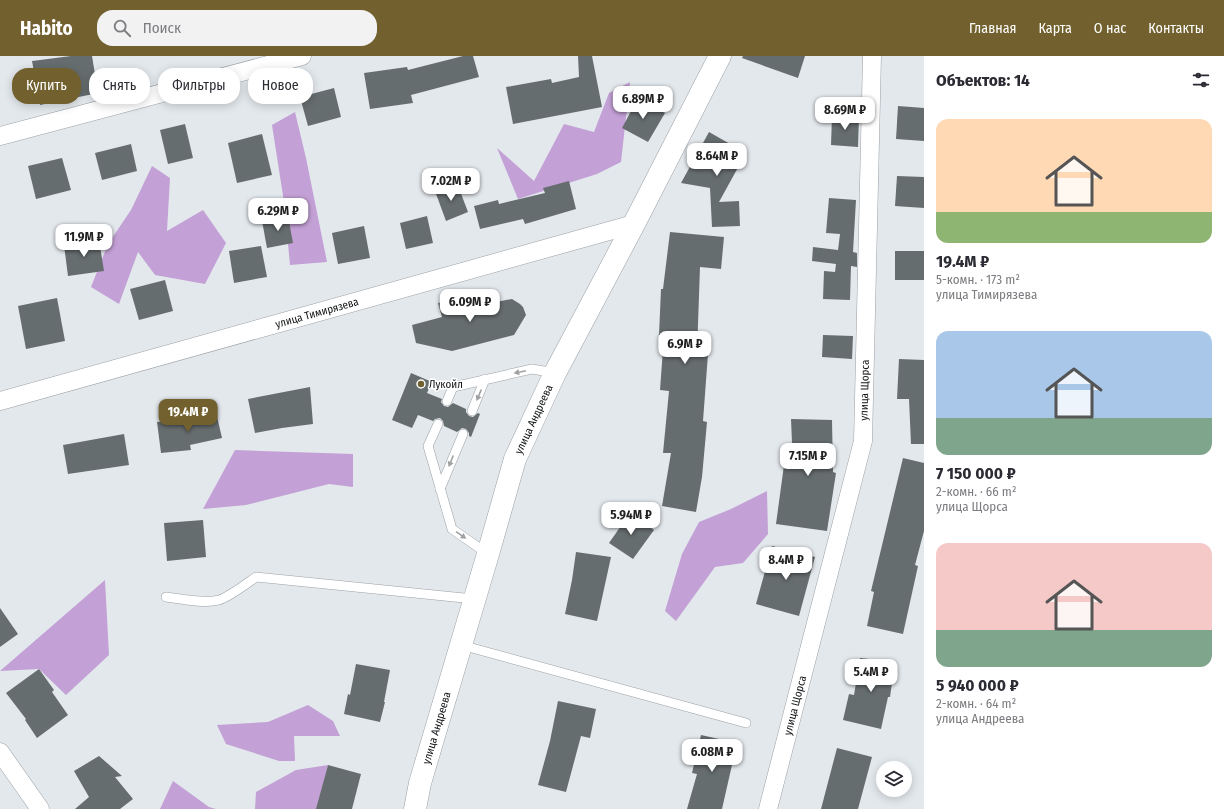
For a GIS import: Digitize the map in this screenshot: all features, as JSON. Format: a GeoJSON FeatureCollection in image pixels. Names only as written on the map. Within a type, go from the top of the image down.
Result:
{"type":"FeatureCollection","features":[{"type":"Feature","properties":{"kind":"main road","name":"улица Андреева"},"geometry":{"type":"LineString","coordinates":[[415,809],[420,784],[515,459],[555,373],[634,224],[720,56]]}},
{"type":"Feature","properties":{"kind":"street"},"geometry":{"type":"LineString","coordinates":[[0,136],[302,56]]}},
{"type":"Feature","properties":{"kind":"street","name":"улица Щорса"},"geometry":{"type":"LineString","coordinates":[[768,809],[863,441],[872,56]]}},
{"type":"Feature","properties":{"kind":"street","name":"улица Тимирязева"},"geometry":{"type":"LineString","coordinates":[[0,401],[634,224]]}},
{"type":"Feature","properties":{"kind":"street"},"geometry":{"type":"LineString","coordinates":[[0,752],[40,809]]}},
{"type":"Feature","properties":{"kind":"lane"},"geometry":{"type":"LineString","coordinates":[[447,401],[453,387],[532,369],[555,373]]}},
{"type":"Feature","properties":{"kind":"lane"},"geometry":{"type":"LineString","coordinates":[[472,411],[485,379]]}},
{"type":"Feature","properties":{"kind":"lane"},"geometry":{"type":"LineString","coordinates":[[438,424],[428,446],[452,529],[488,554]]}},
{"type":"Feature","properties":{"kind":"lane"},"geometry":{"type":"LineString","coordinates":[[440,489],[462,434]]}},
{"type":"Feature","properties":{"kind":"lane"},"geometry":{"type":"LineString","coordinates":[[166,597],[202,601],[219,600],[236,591],[256,577],[474,599]]}},
{"type":"Feature","properties":{"kind":"lane"},"geometry":{"type":"LineString","coordinates":[[461,645],[746,723]]}},
{"type":"Feature","properties":{"kind":"shaded area"},"geometry":{"type":"Polygon","coordinates":[[[630,82],[621,162],[597,174],[518,199],[497,148],[534,181],[564,124],[594,132],[609,93],[630,82]]]}},
{"type":"Feature","properties":{"kind":"shaded area"},"geometry":{"type":"Polygon","coordinates":[[[295,112],[327,262],[290,265],[284,202],[272,125],[295,112]]]}},
{"type":"Feature","properties":{"kind":"shaded area"},"geometry":{"type":"Polygon","coordinates":[[[152,166],[170,178],[167,231],[203,210],[226,243],[205,284],[155,275],[138,252],[119,304],[91,287],[108,244],[131,210],[152,166]]]}},
{"type":"Feature","properties":{"kind":"shaded area"},"geometry":{"type":"Polygon","coordinates":[[[235,450],[353,454],[353,487],[329,484],[246,505],[203,509],[235,450]]]}},
{"type":"Feature","properties":{"kind":"shaded area"},"geometry":{"type":"Polygon","coordinates":[[[767,491],[768,534],[743,563],[715,567],[676,621],[665,611],[682,554],[699,522],[731,509],[767,491]]]}},
{"type":"Feature","properties":{"kind":"shaded area"},"geometry":{"type":"Polygon","coordinates":[[[105,580],[109,655],[66,695],[39,669],[0,671],[105,580]]]}},
{"type":"Feature","properties":{"kind":"shaded area"},"geometry":{"type":"Polygon","coordinates":[[[308,705],[333,721],[340,736],[294,736],[295,761],[279,761],[226,744],[217,725],[268,722],[308,705]]]}},
{"type":"Feature","properties":{"kind":"shaded area"},"geometry":{"type":"Polygon","coordinates":[[[328,765],[317,809],[255,809],[256,792],[296,770],[328,765]]]}},
{"type":"Feature","properties":{"kind":"shaded area"},"geometry":{"type":"Polygon","coordinates":[[[173,781],[209,807],[216,809],[160,809],[173,781]]]}},
{"type":"Feature","properties":{"kind":"building"},"geometry":{"type":"Polygon","coordinates":[[[71,56],[92,56],[94,68],[89,68],[89,95],[81,97],[81,68],[33,68],[32,61],[71,56]]]}},
{"type":"Feature","properties":{"kind":"building"},"geometry":{"type":"Polygon","coordinates":[[[463,56],[473,56],[479,77],[411,95],[413,103],[370,109],[364,73],[407,67],[408,70],[463,56]]]}},
{"type":"Feature","properties":{"kind":"building"},"geometry":{"type":"Polygon","coordinates":[[[578,56],[592,56],[602,107],[513,124],[506,87],[551,79],[552,83],[579,77],[578,56]]]}},
{"type":"Feature","properties":{"kind":"building"},"geometry":{"type":"Polygon","coordinates":[[[743,56],[805,56],[798,78],[742,58],[743,56]]]}},
{"type":"Feature","properties":{"kind":"building"},"geometry":{"type":"Polygon","coordinates":[[[334,88],[341,117],[308,126],[302,104],[313,104],[313,94],[334,88]]]}},
{"type":"Feature","properties":{"kind":"building"},"geometry":{"type":"Polygon","coordinates":[[[638,98],[665,113],[648,142],[622,128],[638,98]]]}},
{"type":"Feature","properties":{"kind":"building"},"geometry":{"type":"Polygon","coordinates":[[[898,106],[924,108],[924,141],[896,139],[898,106]]]}},
{"type":"Feature","properties":{"kind":"building"},"geometry":{"type":"Polygon","coordinates":[[[832,116],[859,117],[858,147],[831,145],[832,116]]]}},
{"type":"Feature","properties":{"kind":"building"},"geometry":{"type":"Polygon","coordinates":[[[185,124],[193,158],[168,164],[160,130],[185,124]]]}},
{"type":"Feature","properties":{"kind":"building"},"geometry":{"type":"Polygon","coordinates":[[[709,132],[746,153],[719,202],[739,201],[740,226],[712,227],[710,188],[681,183],[709,132]]]}},
{"type":"Feature","properties":{"kind":"building"},"geometry":{"type":"Polygon","coordinates":[[[262,134],[272,175],[237,183],[228,143],[262,134]]]}},
{"type":"Feature","properties":{"kind":"building"},"geometry":{"type":"Polygon","coordinates":[[[131,144],[137,171],[102,180],[95,153],[131,144]]]}},
{"type":"Feature","properties":{"kind":"building"},"geometry":{"type":"Polygon","coordinates":[[[62,158],[71,190],[36,199],[28,166],[62,158]]]}},
{"type":"Feature","properties":{"kind":"building"},"geometry":{"type":"Polygon","coordinates":[[[897,176],[924,177],[924,208],[895,206],[897,176]]]}},
{"type":"Feature","properties":{"kind":"building"},"geometry":{"type":"Polygon","coordinates":[[[569,181],[576,209],[525,224],[523,219],[480,229],[474,206],[498,200],[499,204],[545,193],[543,188],[569,181]]]}},
{"type":"Feature","properties":{"kind":"building"},"geometry":{"type":"Polygon","coordinates":[[[457,183],[468,212],[446,221],[435,191],[457,183]]]}},
{"type":"Feature","properties":{"kind":"building"},"geometry":{"type":"Polygon","coordinates":[[[829,198],[856,200],[853,252],[857,253],[857,267],[851,266],[850,300],[823,299],[824,271],[835,272],[836,264],[812,261],[813,247],[838,250],[840,234],[826,233],[829,198]]]}},
{"type":"Feature","properties":{"kind":"building"},"geometry":{"type":"Polygon","coordinates":[[[288,216],[293,243],[267,248],[262,221],[288,216]]]}},
{"type":"Feature","properties":{"kind":"building"},"geometry":{"type":"Polygon","coordinates":[[[427,216],[433,243],[406,249],[400,223],[427,216]]]}},
{"type":"Feature","properties":{"kind":"building"},"geometry":{"type":"Polygon","coordinates":[[[364,226],[370,258],[338,264],[332,233],[364,226]]]}},
{"type":"Feature","properties":{"kind":"building"},"geometry":{"type":"Polygon","coordinates":[[[670,232],[724,237],[721,269],[700,267],[697,353],[708,354],[703,421],[707,422],[702,477],[696,512],[662,506],[671,453],[663,453],[669,391],[660,390],[664,335],[659,335],[661,289],[663,289],[670,232]]]}},
{"type":"Feature","properties":{"kind":"building"},"geometry":{"type":"Polygon","coordinates":[[[99,240],[104,271],[68,276],[64,245],[99,240]]]}},
{"type":"Feature","properties":{"kind":"building"},"geometry":{"type":"Polygon","coordinates":[[[261,246],[267,277],[234,283],[229,251],[261,246]]]}},
{"type":"Feature","properties":{"kind":"building"},"geometry":{"type":"Polygon","coordinates":[[[895,251],[924,251],[924,280],[895,280],[895,251]]]}},
{"type":"Feature","properties":{"kind":"building"},"geometry":{"type":"Polygon","coordinates":[[[165,280],[173,311],[139,320],[130,289],[165,280]]]}},
{"type":"Feature","properties":{"kind":"building"},"geometry":{"type":"Polygon","coordinates":[[[474,293],[477,306],[512,299],[523,307],[526,315],[514,335],[452,351],[416,343],[412,325],[442,317],[438,303],[474,293]]]}},
{"type":"Feature","properties":{"kind":"building"},"geometry":{"type":"Polygon","coordinates":[[[57,298],[65,341],[26,349],[18,306],[57,298]]]}},
{"type":"Feature","properties":{"kind":"building"},"geometry":{"type":"Polygon","coordinates":[[[823,335],[853,336],[852,359],[822,357],[823,335]]]}},
{"type":"Feature","properties":{"kind":"building"},"geometry":{"type":"Polygon","coordinates":[[[899,359],[924,360],[924,444],[911,444],[909,399],[897,399],[899,359]]]}},
{"type":"Feature","properties":{"kind":"building"},"geometry":{"type":"Polygon","coordinates":[[[411,373],[432,382],[427,393],[442,399],[441,402],[444,406],[448,407],[453,403],[466,409],[469,416],[473,417],[478,413],[480,414],[471,437],[466,429],[462,428],[457,432],[444,426],[443,421],[440,418],[433,421],[418,415],[412,428],[392,420],[411,373]]]}},
{"type":"Feature","properties":{"kind":"building"},"geometry":{"type":"Polygon","coordinates":[[[310,387],[313,424],[255,433],[248,399],[310,387]]]}},
{"type":"Feature","properties":{"kind":"building"},"geometry":{"type":"Polygon","coordinates":[[[216,412],[222,438],[190,445],[191,450],[161,453],[157,422],[187,419],[216,412]]]}},
{"type":"Feature","properties":{"kind":"building"},"geometry":{"type":"Polygon","coordinates":[[[791,419],[832,420],[833,472],[836,473],[827,531],[776,524],[784,465],[793,467],[791,419]]]}},
{"type":"Feature","properties":{"kind":"building"},"geometry":{"type":"Polygon","coordinates":[[[124,434],[129,465],[68,474],[63,445],[124,434]]]}},
{"type":"Feature","properties":{"kind":"building"},"geometry":{"type":"Polygon","coordinates":[[[903,458],[924,463],[924,531],[915,565],[918,566],[903,634],[867,626],[874,592],[871,591],[903,458]]]}},
{"type":"Feature","properties":{"kind":"building"},"geometry":{"type":"Polygon","coordinates":[[[630,513],[654,530],[633,559],[609,543],[630,513]]]}},
{"type":"Feature","properties":{"kind":"building"},"geometry":{"type":"Polygon","coordinates":[[[203,520],[206,557],[167,561],[164,523],[203,520]]]}},
{"type":"Feature","properties":{"kind":"building"},"geometry":{"type":"Polygon","coordinates":[[[772,546],[815,557],[799,616],[756,604],[772,546]]]}},
{"type":"Feature","properties":{"kind":"building"},"geometry":{"type":"Polygon","coordinates":[[[576,552],[611,557],[597,621],[565,614],[576,552]]]}},
{"type":"Feature","properties":{"kind":"building"},"geometry":{"type":"Polygon","coordinates":[[[0,608],[18,634],[0,647],[0,608]]]}},
{"type":"Feature","properties":{"kind":"building"},"geometry":{"type":"Polygon","coordinates":[[[860,658],[895,662],[890,697],[888,697],[881,729],[843,720],[849,694],[854,695],[860,658]]]}},
{"type":"Feature","properties":{"kind":"building"},"geometry":{"type":"Polygon","coordinates":[[[356,664],[390,670],[380,722],[344,714],[348,694],[350,695],[356,664]]]}},
{"type":"Feature","properties":{"kind":"building"},"geometry":{"type":"Polygon","coordinates":[[[39,669],[54,690],[52,692],[68,715],[37,738],[25,720],[26,719],[6,693],[39,669]]]}},
{"type":"Feature","properties":{"kind":"building"},"geometry":{"type":"Polygon","coordinates":[[[558,701],[596,709],[590,738],[581,736],[566,792],[538,785],[550,741],[558,701]]]}},
{"type":"Feature","properties":{"kind":"building"},"geometry":{"type":"Polygon","coordinates":[[[701,735],[737,743],[722,809],[687,809],[697,774],[692,773],[701,735]]]}},
{"type":"Feature","properties":{"kind":"building"},"geometry":{"type":"Polygon","coordinates":[[[837,748],[872,757],[858,809],[821,809],[837,748]]]}},
{"type":"Feature","properties":{"kind":"building"},"geometry":{"type":"Polygon","coordinates":[[[99,756],[122,776],[115,777],[133,799],[120,809],[75,809],[89,797],[74,771],[99,756]]]}},
{"type":"Feature","properties":{"kind":"building"},"geometry":{"type":"Polygon","coordinates":[[[328,765],[361,774],[352,809],[316,809],[328,765]]]}},
{"type":"Feature","properties":{"kind":"place","name":"Лукойл"},"geometry":{"type":"Point","coordinates":[421,384]}}]}
